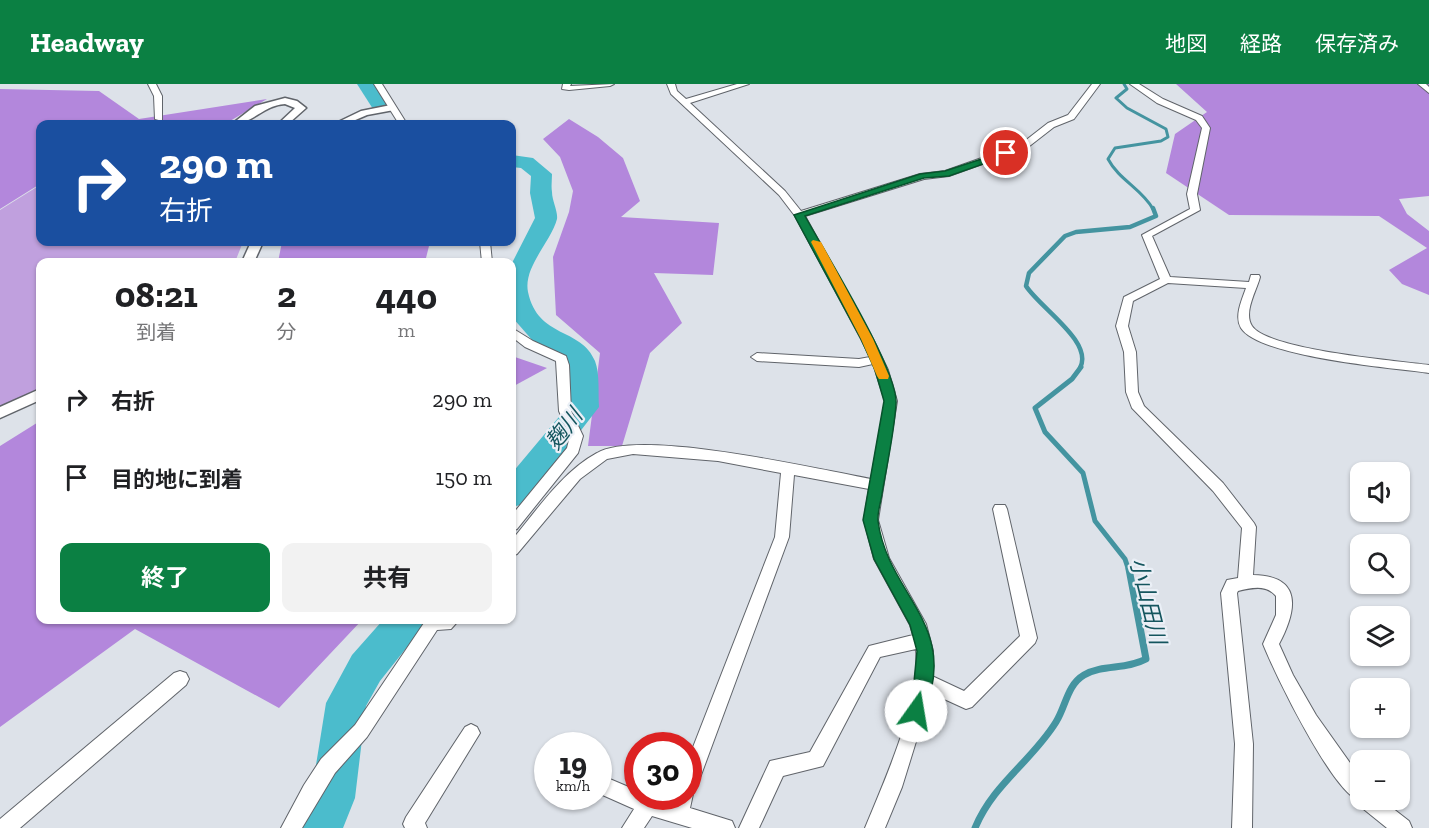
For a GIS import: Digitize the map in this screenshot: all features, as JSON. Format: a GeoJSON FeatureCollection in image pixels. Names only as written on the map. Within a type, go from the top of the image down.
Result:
{"type":"FeatureCollection","features":[{"type":"Feature","properties":{"kind":"street"},"geometry":{"type":"LineString","coordinates":[[152,84],[158,96],[159,119]]}},
{"type":"Feature","properties":{"kind":"street"},"geometry":{"type":"LineString","coordinates":[[378,84],[390,108],[400,120]]}},
{"type":"Feature","properties":{"kind":"street"},"geometry":{"type":"LineString","coordinates":[[567,84],[565,87],[568,88],[610,84]]}},
{"type":"Feature","properties":{"kind":"street"},"geometry":{"type":"LineString","coordinates":[[671,84],[674,92],[684,102],[782,193],[811,232],[876,359],[891,401],[871,520],[879,549],[918,624],[925,651],[922,692],[892,787],[875,828]]}},
{"type":"Feature","properties":{"kind":"street"},"geometry":{"type":"LineString","coordinates":[[684,102],[745,84]]}},
{"type":"Feature","properties":{"kind":"street"},"geometry":{"type":"LineString","coordinates":[[799,215],[923,176],[946,174],[1024,146],[1051,125],[1071,117],[1086,101],[1096,84]]}},
{"type":"Feature","properties":{"kind":"street"},"geometry":{"type":"LineString","coordinates":[[1134,84],[1160,101],[1199,118],[1206,128],[1192,194],[1195,210],[1147,235],[1166,280]]}},
{"type":"Feature","properties":{"kind":"street"},"geometry":{"type":"LineString","coordinates":[[1422,84],[1429,91]]}},
{"type":"Feature","properties":{"kind":"street"},"geometry":{"type":"LineString","coordinates":[[243,120],[262,107],[286,101],[297,104],[301,108],[288,120]]}},
{"type":"Feature","properties":{"kind":"street"},"geometry":{"type":"LineString","coordinates":[[348,120],[364,113],[390,108]]}},
{"type":"Feature","properties":{"kind":"street"},"geometry":{"type":"LineString","coordinates":[[1245,582],[1249,526],[1218,487],[1138,408],[1132,392],[1130,352],[1122,326],[1128,299],[1166,280],[1254,281],[1244,308],[1246,327],[1257,337],[1290,348],[1429,369]]}},
{"type":"Feature","properties":{"kind":"street"},"geometry":{"type":"LineString","coordinates":[[516,334],[527,344],[552,351],[562,359],[565,371],[565,414],[578,433],[573,450],[516,520]]}},
{"type":"Feature","properties":{"kind":"street"},"geometry":{"type":"LineString","coordinates":[[757,357],[859,363],[876,359]]}},
{"type":"Feature","properties":{"kind":"street"},"geometry":{"type":"LineString","coordinates":[[0,412],[36,396]]}},
{"type":"Feature","properties":{"kind":"street"},"geometry":{"type":"LineString","coordinates":[[516,545],[574,475],[603,454],[633,449],[718,456],[876,485]]}},
{"type":"Feature","properties":{"kind":"street"},"geometry":{"type":"LineString","coordinates":[[702,749],[782,537],[788,469]]}},
{"type":"Feature","properties":{"kind":"street"},"geometry":{"type":"LineString","coordinates":[[922,680],[966,701],[1029,638],[1000,509]]}},
{"type":"Feature","properties":{"kind":"street"},"geometry":{"type":"LineString","coordinates":[[1242,828],[1246,794],[1240,692],[1229,593],[1233,585],[1266,581],[1280,588],[1285,598],[1283,624],[1271,644],[1279,668],[1350,780]]}},
{"type":"Feature","properties":{"kind":"street"},"geometry":{"type":"LineString","coordinates":[[291,828],[328,766],[361,731],[432,624]]}},
{"type":"Feature","properties":{"kind":"street"},"geometry":{"type":"LineString","coordinates":[[749,828],[777,768],[816,760],[875,651],[922,640]]}},
{"type":"Feature","properties":{"kind":"street"},"geometry":{"type":"LineString","coordinates":[[5,828],[180,679]]}},
{"type":"Feature","properties":{"kind":"street"},"geometry":{"type":"LineString","coordinates":[[417,828],[413,824],[471,734]]}},
{"type":"Feature","properties":{"kind":"street"},"geometry":{"type":"LineString","coordinates":[[632,828],[645,810]]}},
{"type":"Feature","properties":{"kind":"street"},"geometry":{"type":"LineString","coordinates":[[691,810],[725,828]]}},
{"type":"Feature","properties":{"kind":"street"},"geometry":{"type":"LineString","coordinates":[[1380,810],[1402,828]]}},
{"type":"Feature","properties":{"kind":"shaded area"},"geometry":{"type":"Polygon","coordinates":[[[1176,84],[1429,84],[1429,196],[1399,199],[1407,214],[1429,231],[1429,295],[1402,284],[1389,270],[1427,248],[1379,216],[1229,215],[1166,173],[1175,134],[1207,112],[1176,84]]]}},
{"type":"Feature","properties":{"kind":"shaded area"},"geometry":{"type":"Polygon","coordinates":[[[0,89],[99,91],[139,119],[267,99],[232,120],[36,120],[36,186],[0,209],[0,89]]]}},
{"type":"Feature","properties":{"kind":"shaded area"},"geometry":{"type":"Polygon","coordinates":[[[569,119],[598,137],[623,158],[640,201],[621,217],[719,223],[713,275],[654,273],[682,323],[650,353],[622,446],[588,446],[600,353],[556,315],[553,257],[569,212],[573,191],[560,157],[543,139],[569,119]]]}},
{"type":"Feature","properties":{"kind":"shaded area"},"geometry":{"type":"Polygon","coordinates":[[[36,188],[36,246],[241,246],[237,258],[36,258],[36,390],[0,407],[0,210],[36,188]]]}},
{"type":"Feature","properties":{"kind":"shaded area"},"geometry":{"type":"Polygon","coordinates":[[[281,246],[429,246],[426,258],[279,258],[281,246]]]}},
{"type":"Feature","properties":{"kind":"shaded area"},"geometry":{"type":"Polygon","coordinates":[[[516,357],[547,368],[516,385],[516,357]]]}},
{"type":"Feature","properties":{"kind":"shaded area"},"geometry":{"type":"Polygon","coordinates":[[[36,424],[36,624],[358,624],[279,708],[135,629],[0,727],[0,446],[36,424]]]}},
{"type":"Feature","properties":{"kind":"waterway","name":"麹川"},"geometry":{"type":"LineString","coordinates":[[366,84],[379,105]]}},
{"type":"Feature","properties":{"kind":"waterway","name":"小山田川"},"geometry":{"type":"LineString","coordinates":[[1124,84],[1127,89],[1116,98],[1127,108],[1166,129],[1168,137],[1161,141],[1115,148],[1108,159],[1118,173],[1143,196],[1153,209]]}},
{"type":"Feature","properties":{"kind":"waterway","name":"麹川"},"geometry":{"type":"LineString","coordinates":[[516,161],[526,162],[542,174],[541,193],[546,218],[517,276],[516,283]]}},
{"type":"Feature","properties":{"kind":"waterway","name":"小山田川"},"geometry":{"type":"LineString","coordinates":[[1080,368],[1082,358],[1079,347],[1073,336],[1026,286],[1029,273],[1065,236],[1076,232],[1130,227],[1156,216],[1153,208]]}},
{"type":"Feature","properties":{"kind":"waterway","name":"麹川"},"geometry":{"type":"LineString","coordinates":[[516,293],[525,318],[543,335],[575,350],[582,363],[584,407],[516,490]]}},
{"type":"Feature","properties":{"kind":"waterway","name":"小山田川"},"geometry":{"type":"LineString","coordinates":[[1081,367],[1072,379],[1035,408],[1045,432],[1083,473],[1095,521],[1125,559],[1129,571]]}},
{"type":"Feature","properties":{"kind":"waterway","name":"小山田川"},"geometry":{"type":"LineString","coordinates":[[975,828],[992,798],[1036,749],[1056,722],[1070,690],[1078,679],[1091,672],[1131,665],[1146,659],[1129,569]]}},
{"type":"Feature","properties":{"kind":"waterway","name":"麹川"},"geometry":{"type":"LineString","coordinates":[[320,828],[333,798],[346,703],[366,668],[403,624]]}},
{"type":"Feature","properties":{"kind":"slow traffic"},"geometry":{"type":"LineString","coordinates":[[816,242],[867,339],[883,376]]}},
{"type":"Feature","properties":{"kind":"route"},"geometry":{"type":"LineString","coordinates":[[916,711],[922,692],[925,651],[918,624],[882,559],[871,520],[891,401],[882,370],[867,339],[811,232],[799,215],[923,176],[946,174],[1006,153]]}}]}
